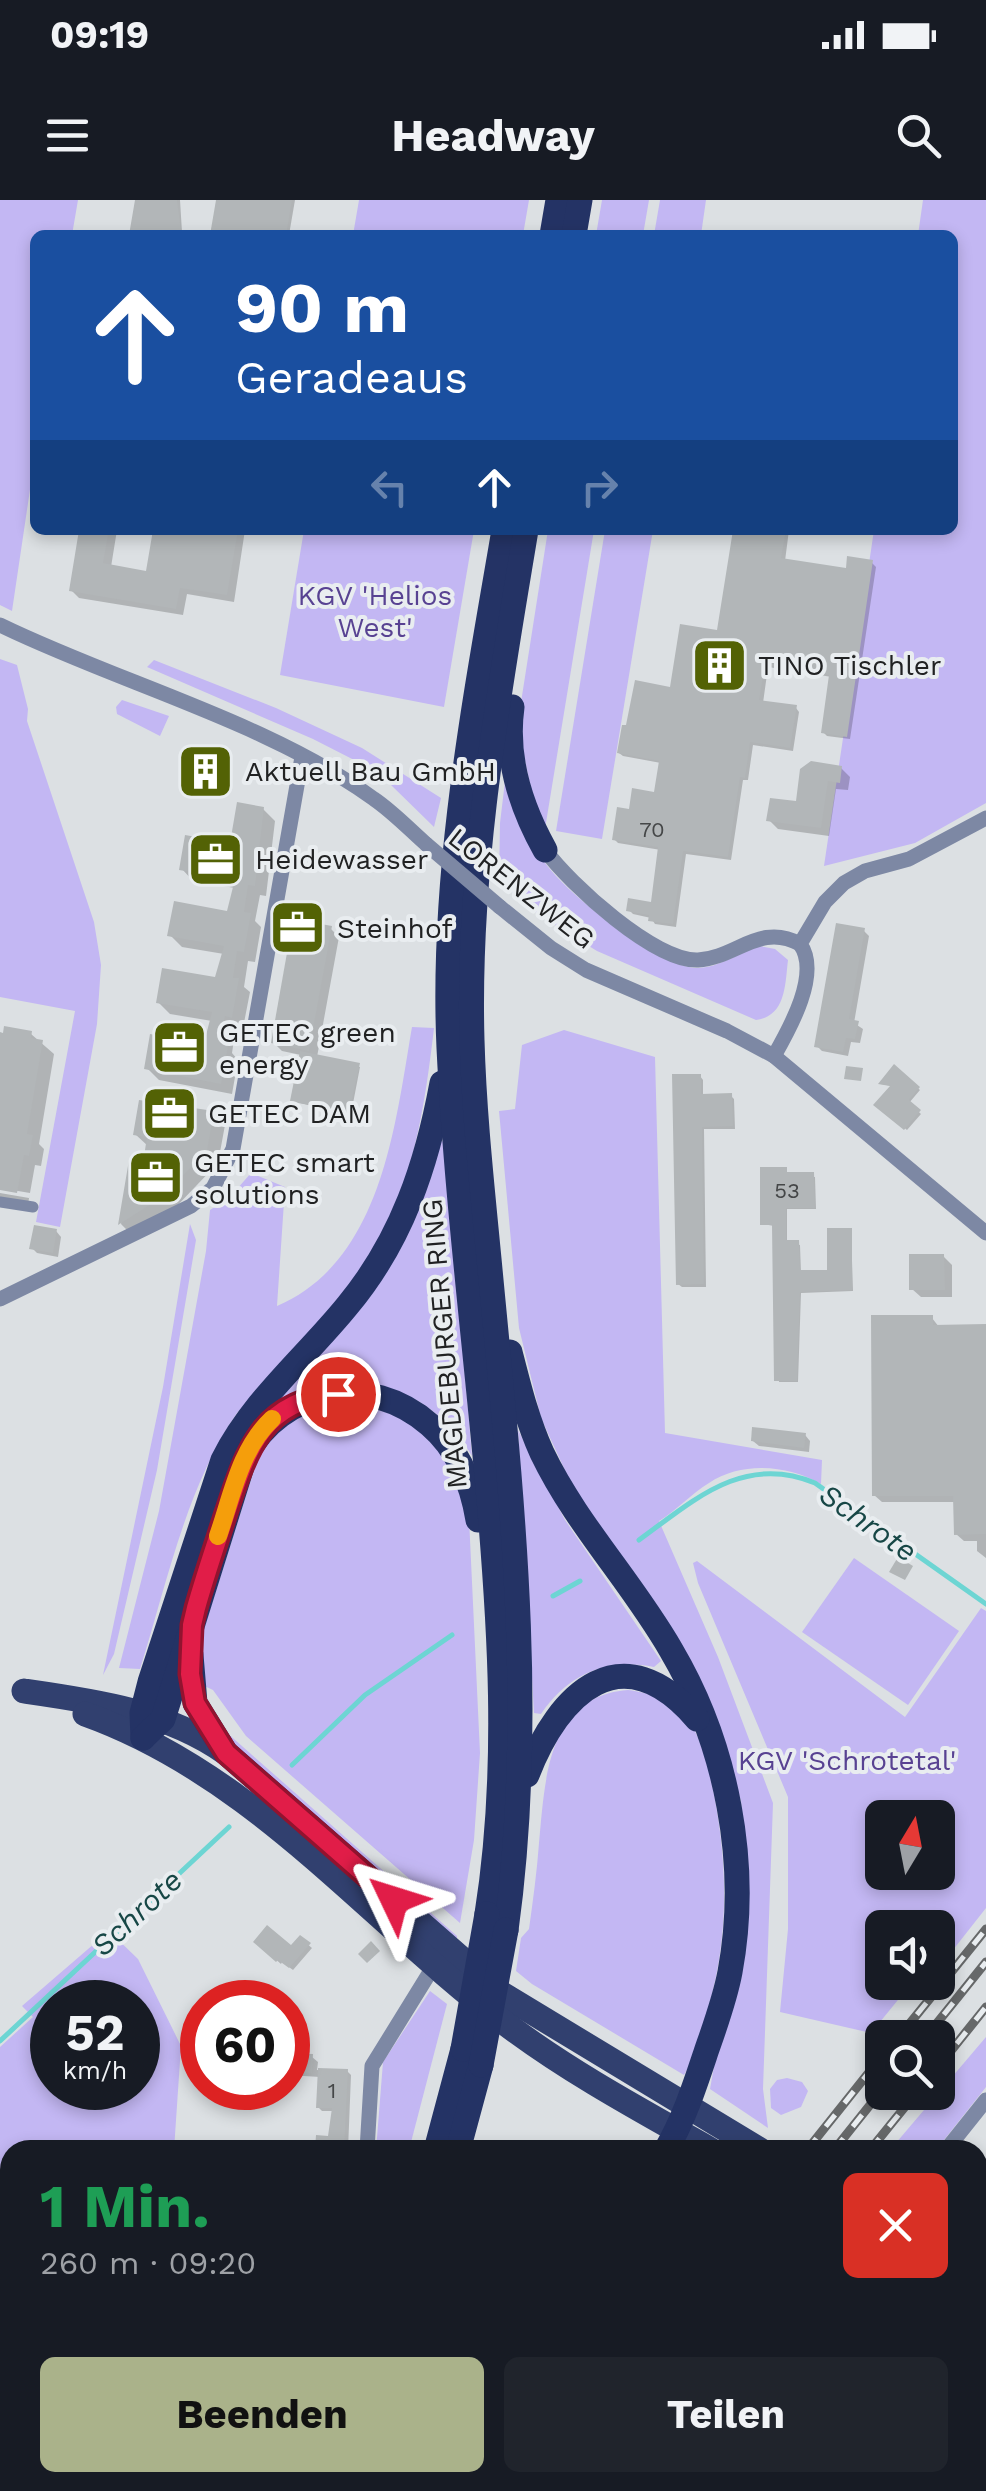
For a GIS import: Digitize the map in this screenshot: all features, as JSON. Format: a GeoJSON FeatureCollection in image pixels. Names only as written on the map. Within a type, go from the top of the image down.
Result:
{"type":"FeatureCollection","features":[{"type":"Feature","properties":{"kind":"highway"},"geometry":{"type":"LineString","coordinates":[[553,230],[558,200]]}},
{"type":"Feature","properties":{"kind":"highway"},"geometry":{"type":"LineString","coordinates":[[575,230],[580,200]]}},
{"type":"Feature","properties":{"kind":"highway","name":"MAGDEBURGER RING"},"geometry":{"type":"LineString","coordinates":[[497,1922],[500,1636],[449,1044],[456,842],[503,535]]}},
{"type":"Feature","properties":{"kind":"highway","name":"MAGDEBURGER RING"},"geometry":{"type":"LineString","coordinates":[[460,2140],[521,1792],[520,1648],[474,1090],[474,914],[484,798],[525,535]]}},
{"type":"Feature","properties":{"kind":"highway"},"geometry":{"type":"LineString","coordinates":[[518,584],[527,605],[511,714],[510,751],[530,820],[545,850]]}},
{"type":"Feature","properties":{"kind":"highway"},"geometry":{"type":"LineString","coordinates":[[149,1723],[223,1460],[240,1428],[350,1303],[390,1244],[428,1150],[449,1044]]}},
{"type":"Feature","properties":{"kind":"highway"},"geometry":{"type":"LineString","coordinates":[[491,1280],[525,1413],[542,1451],[671,1649],[722,1775],[736,1864],[736,1922],[726,1990],[676,2129]]}},
{"type":"Feature","properties":{"kind":"highway"},"geometry":{"type":"LineString","coordinates":[[149,1723],[192,1625],[239,1473],[258,1435],[275,1416],[298,1402],[326,1395],[352,1394],[386,1400],[412,1412],[438,1433],[457,1459],[474,1497],[500,1636]]}},
{"type":"Feature","properties":{"kind":"highway"},"geometry":{"type":"LineString","coordinates":[[192,1625],[190,1674],[195,1703],[226,1753]]}},
{"type":"Feature","properties":{"kind":"highway"},"geometry":{"type":"LineString","coordinates":[[521,1792],[560,1712],[574,1696],[598,1682],[618,1678],[650,1681],[673,1694],[706,1730]]}},
{"type":"Feature","properties":{"kind":"highway","name":"MAGDEBURGER RING"},"geometry":{"type":"LineString","coordinates":[[440,2140],[472,2057]]}},
{"type":"Feature","properties":{"kind":"main road"},"geometry":{"type":"LineString","coordinates":[[12,1688],[191,1730],[226,1753],[502,1994],[676,2129]]}},
{"type":"Feature","properties":{"kind":"main road"},"geometry":{"type":"LineString","coordinates":[[149,1723],[194,1766],[243,1798],[534,2044],[676,2129],[720,2140]]}},
{"type":"Feature","properties":{"kind":"street","name":"LORENZWEG"},"geometry":{"type":"LineString","coordinates":[[0,625],[255,733],[376,800],[550,948],[586,970],[774,1056],[986,1234]]}},
{"type":"Feature","properties":{"kind":"street"},"geometry":{"type":"LineString","coordinates":[[0,1300],[191,1206],[213,1188],[227,1166],[248,1072],[302,757]]}},
{"type":"Feature","properties":{"kind":"street"},"geometry":{"type":"LineString","coordinates":[[800,944],[825,902],[844,883],[865,871],[909,859],[986,818]]}},
{"type":"Feature","properties":{"kind":"street"},"geometry":{"type":"LineString","coordinates":[[545,850],[595,904],[688,960],[713,957],[764,936],[789,938],[800,944],[807,960],[800,1004],[774,1056]]}},
{"type":"Feature","properties":{"kind":"street"},"geometry":{"type":"LineString","coordinates":[[0,1202],[33,1208]]}},
{"type":"Feature","properties":{"kind":"street"},"geometry":{"type":"LineString","coordinates":[[368,2140],[372,2066],[435,1964]]}},
{"type":"Feature","properties":{"kind":"street"},"geometry":{"type":"LineString","coordinates":[[954,2140],[986,2100]]}},
{"type":"Feature","properties":{"kind":"green space"},"geometry":{"type":"Polygon","coordinates":[[[0,200],[78,200],[73,230],[30,230],[30,490],[12,611],[0,605],[0,200]]]}},
{"type":"Feature","properties":{"kind":"green space"},"geometry":{"type":"Polygon","coordinates":[[[359,200],[529,200],[524,230],[354,230],[359,200]]]}},
{"type":"Feature","properties":{"kind":"green space"},"geometry":{"type":"Polygon","coordinates":[[[602,200],[649,200],[644,230],[597,230],[602,200]]]}},
{"type":"Feature","properties":{"kind":"green space"},"geometry":{"type":"Polygon","coordinates":[[[660,200],[706,200],[702,230],[655,230],[660,200]]]}},
{"type":"Feature","properties":{"kind":"green space"},"geometry":{"type":"Polygon","coordinates":[[[923,200],[986,200],[986,803],[915,843],[824,866],[873,535],[958,535],[958,230],[919,230],[923,200]]]}},
{"type":"Feature","properties":{"kind":"green space","name":"KGV 'Helios West'"},"geometry":{"type":"Polygon","coordinates":[[[303,535],[473,535],[444,707],[280,675],[303,535]]]}},
{"type":"Feature","properties":{"kind":"green space"},"geometry":{"type":"Polygon","coordinates":[[[547,535],[593,535],[544,835],[519,733],[547,535]]]}},
{"type":"Feature","properties":{"kind":"green space"},"geometry":{"type":"Polygon","coordinates":[[[604,535],[652,535],[602,839],[556,831],[604,535]]]}},
{"type":"Feature","properties":{"kind":"green space"},"geometry":{"type":"Polygon","coordinates":[[[0,659],[17,665],[28,709],[27,721],[94,922],[101,965],[97,1024],[60,1227],[36,1222],[75,1011],[0,997],[0,659]]]}},
{"type":"Feature","properties":{"kind":"green space"},"geometry":{"type":"Polygon","coordinates":[[[154,660],[276,708],[362,748],[441,798],[434,827],[391,785],[360,763],[147,667],[154,660]]]}},
{"type":"Feature","properties":{"kind":"green space"},"geometry":{"type":"Polygon","coordinates":[[[122,700],[169,716],[160,736],[117,714],[116,707],[122,700]]]}},
{"type":"Feature","properties":{"kind":"green space"},"geometry":{"type":"Polygon","coordinates":[[[506,773],[542,858],[589,906],[658,954],[695,968],[720,963],[760,946],[775,949],[788,960],[779,1006],[756,1020],[597,951],[540,916],[499,881],[506,773]]]}},
{"type":"Feature","properties":{"kind":"green space"},"geometry":{"type":"Polygon","coordinates":[[[412,1027],[434,1028],[415,1145],[385,1230],[341,1298],[237,1413],[219,1442],[191,1504],[140,1669],[119,1668],[159,1511],[210,1210],[230,1197],[251,1173],[285,1187],[277,1306],[312,1285],[340,1257],[378,1187],[390,1147],[412,1027]]]}},
{"type":"Feature","properties":{"kind":"green space"},"geometry":{"type":"Polygon","coordinates":[[[564,1030],[655,1057],[665,1433],[822,1460],[821,1484],[780,1470],[736,1471],[709,1483],[659,1521],[718,1657],[773,1803],[763,2089],[768,2128],[710,2089],[748,1875],[741,1801],[711,1709],[568,1477],[541,1418],[519,1328],[499,1111],[515,1109],[522,1045],[564,1030]]]}},
{"type":"Feature","properties":{"kind":"green space"},"geometry":{"type":"Polygon","coordinates":[[[441,1141],[445,1142],[472,1456],[460,1438],[429,1408],[411,1397],[370,1383],[327,1383],[275,1400],[299,1374],[441,1141]]]}},
{"type":"Feature","properties":{"kind":"green space"},"geometry":{"type":"Polygon","coordinates":[[[190,1224],[196,1240],[157,1470],[114,1654],[103,1675],[163,1387],[190,1224]]]}},
{"type":"Feature","properties":{"kind":"green space"},"geometry":{"type":"Polygon","coordinates":[[[364,1404],[411,1422],[447,1459],[469,1518],[480,1753],[474,1840],[460,1923],[246,1736],[213,1690],[198,1683],[200,1641],[260,1452],[282,1425],[323,1406],[364,1404]]]}},
{"type":"Feature","properties":{"kind":"green space"},"geometry":{"type":"Polygon","coordinates":[[[518,1430],[565,1520],[661,1661],[654,1667],[620,1665],[590,1672],[563,1689],[541,1714],[534,1713],[518,1430]]]}},
{"type":"Feature","properties":{"kind":"green space"},"geometry":{"type":"Polygon","coordinates":[[[854,1558],[959,1631],[908,1705],[802,1632],[854,1558]]]}},
{"type":"Feature","properties":{"kind":"green space","name":"KGV 'Schrotetal'"},"geometry":{"type":"Polygon","coordinates":[[[697,1561],[905,1717],[981,1608],[986,1611],[986,1908],[955,1947],[955,1910],[865,1910],[865,2000],[898,2000],[882,2020],[865,2020],[865,2032],[780,2012],[788,1929],[788,1797],[693,1563],[697,1561]]]}},
{"type":"Feature","properties":{"kind":"green space"},"geometry":{"type":"Polygon","coordinates":[[[628,1690],[664,1700],[689,1721],[705,1756],[718,1815],[724,1875],[722,1935],[712,1995],[684,2075],[516,1971],[521,1938],[529,1929],[544,1793],[555,1745],[566,1724],[581,1708],[601,1696],[628,1690]]]}},
{"type":"Feature","properties":{"kind":"green space"},"geometry":{"type":"Polygon","coordinates":[[[225,1731],[457,1936],[457,1942],[223,1734],[225,1731]]]}},
{"type":"Feature","properties":{"kind":"green space"},"geometry":{"type":"Polygon","coordinates":[[[109,1931],[138,1959],[148,1980],[52,1980],[109,1931]]]}},
{"type":"Feature","properties":{"kind":"green space"},"geometry":{"type":"Polygon","coordinates":[[[430,1991],[447,2004],[412,2140],[377,2140],[383,2062],[430,1991]]]}},
{"type":"Feature","properties":{"kind":"green space"},"geometry":{"type":"Polygon","coordinates":[[[160,2004],[180,2044],[175,2140],[0,2140],[0,2047],[30,2020],[30,2110],[160,2110],[160,2004]]]}},
{"type":"Feature","properties":{"kind":"green space"},"geometry":{"type":"Polygon","coordinates":[[[986,2037],[986,2087],[944,2140],[898,2140],[924,2110],[955,2110],[955,2073],[986,2037]]]}},
{"type":"Feature","properties":{"kind":"green space"},"geometry":{"type":"Polygon","coordinates":[[[777,2080],[802,2082],[808,2091],[801,2107],[781,2115],[771,2108],[770,2089],[777,2080]]]}},
{"type":"Feature","properties":{"kind":"building"},"geometry":{"type":"Polygon","coordinates":[[[135,200],[177,200],[181,230],[130,230],[135,200]]]}},
{"type":"Feature","properties":{"kind":"building"},"geometry":{"type":"Polygon","coordinates":[[[216,200],[292,200],[287,230],[211,230],[216,200]]]}},
{"type":"Feature","properties":{"kind":"building"},"geometry":{"type":"Polygon","coordinates":[[[78,535],[108,535],[103,563],[146,571],[152,535],[237,535],[227,595],[180,588],[176,609],[69,591],[78,535]]]}},
{"type":"Feature","properties":{"kind":"building"},"geometry":{"type":"Polygon","coordinates":[[[732,535],[785,535],[781,558],[846,568],[847,556],[873,560],[847,737],[821,733],[829,675],[765,665],[759,700],[797,705],[790,748],[750,742],[745,778],[740,777],[728,857],[683,851],[673,924],[648,921],[649,915],[626,911],[628,898],[651,902],[658,847],[612,840],[617,807],[629,809],[632,788],[654,792],[659,761],[617,753],[622,725],[626,725],[635,680],[670,687],[680,624],[717,630],[732,535]]]}},
{"type":"Feature","properties":{"kind":"building","name":"Aktuell Bau GmbH"},"geometry":{"type":"Polygon","coordinates":[[[218,750],[221,755],[214,792],[191,788],[197,751],[218,750]]]}},
{"type":"Feature","properties":{"kind":"building"},"geometry":{"type":"Polygon","coordinates":[[[811,761],[842,766],[840,783],[828,781],[821,828],[766,821],[770,798],[796,801],[800,769],[811,761]]]}},
{"type":"Feature","properties":{"kind":"building"},"geometry":{"type":"Polygon","coordinates":[[[237,802],[264,807],[255,886],[248,885],[244,912],[251,913],[244,952],[237,951],[233,978],[239,978],[232,1018],[225,1016],[220,1045],[228,1046],[221,1084],[144,1069],[150,1034],[204,1043],[212,1012],[156,1003],[162,968],[215,977],[224,946],[167,936],[174,901],[227,911],[235,879],[179,870],[185,835],[230,843],[237,802]]]}},
{"type":"Feature","properties":{"kind":"building"},"geometry":{"type":"Polygon","coordinates":[[[293,919],[332,926],[309,1051],[271,1043],[293,919]]]}},
{"type":"Feature","properties":{"kind":"building"},"geometry":{"type":"Polygon","coordinates":[[[836,923],[865,928],[849,1019],[859,1021],[855,1039],[846,1038],[843,1052],[814,1047],[836,923]]]}},
{"type":"Feature","properties":{"kind":"building"},"geometry":{"type":"Polygon","coordinates":[[[4,1026],[32,1031],[31,1038],[43,1040],[27,1134],[33,1135],[29,1156],[24,1155],[17,1193],[0,1190],[0,1032],[3,1033],[4,1026]]]}},
{"type":"Feature","properties":{"kind":"building"},"geometry":{"type":"Polygon","coordinates":[[[300,1051],[360,1063],[349,1113],[290,1101],[300,1051]]]}},
{"type":"Feature","properties":{"kind":"building"},"geometry":{"type":"Polygon","coordinates":[[[894,1064],[920,1087],[909,1100],[921,1110],[904,1130],[873,1105],[890,1086],[878,1084],[894,1064]]]}},
{"type":"Feature","properties":{"kind":"building"},"geometry":{"type":"Polygon","coordinates":[[[846,1066],[863,1068],[861,1081],[844,1079],[846,1066]]]}},
{"type":"Feature","properties":{"kind":"building"},"geometry":{"type":"Polygon","coordinates":[[[672,1074],[701,1074],[701,1094],[732,1093],[733,1126],[702,1127],[704,1284],[676,1285],[672,1074]]]}},
{"type":"Feature","properties":{"kind":"building"},"geometry":{"type":"Polygon","coordinates":[[[139,1100],[214,1111],[207,1151],[162,1197],[118,1225],[129,1160],[143,1163],[147,1137],[133,1135],[139,1100]]]}},
{"type":"Feature","properties":{"kind":"building"},"geometry":{"type":"Polygon","coordinates":[[[760,1167],[814,1172],[815,1208],[786,1208],[786,1240],[799,1240],[800,1270],[827,1270],[827,1228],[852,1228],[852,1290],[800,1292],[797,1381],[774,1381],[772,1225],[760,1225],[760,1167]]]}},
{"type":"Feature","properties":{"kind":"building"},"geometry":{"type":"Polygon","coordinates":[[[34,1225],[57,1229],[53,1253],[29,1249],[34,1225]]]}},
{"type":"Feature","properties":{"kind":"building"},"geometry":{"type":"Polygon","coordinates":[[[909,1254],[944,1254],[945,1290],[909,1290],[909,1254]]]}},
{"type":"Feature","properties":{"kind":"building"},"geometry":{"type":"Polygon","coordinates":[[[871,1315],[933,1315],[933,1325],[986,1324],[986,1534],[954,1535],[953,1496],[872,1496],[871,1315]]]}},
{"type":"Feature","properties":{"kind":"building"},"geometry":{"type":"Polygon","coordinates":[[[752,1427],[806,1433],[804,1448],[751,1441],[752,1427]]]}},
{"type":"Feature","properties":{"kind":"building"},"geometry":{"type":"Polygon","coordinates":[[[898,1557],[913,1566],[905,1580],[889,1572],[898,1557]]]}},
{"type":"Feature","properties":{"kind":"building"},"geometry":{"type":"Polygon","coordinates":[[[267,1925],[291,1945],[300,1935],[311,1943],[289,1968],[253,1942],[267,1925]]]}},
{"type":"Feature","properties":{"kind":"building"},"geometry":{"type":"Polygon","coordinates":[[[371,1941],[380,1951],[367,1963],[358,1954],[371,1941]]]}},
{"type":"Feature","properties":{"kind":"building"},"geometry":{"type":"Polygon","coordinates":[[[318,2068],[348,2069],[344,2140],[316,2140],[316,2135],[328,2136],[332,2108],[316,2108],[318,2068]]]}},
{"type":"Feature","properties":{"kind":"waterway","name":"Schrote"},"geometry":{"type":"LineString","coordinates":[[639,1540],[720,1486],[765,1474],[789,1475],[815,1483],[986,1604]]}},
{"type":"Feature","properties":{"kind":"waterway","name":"Schrote"},"geometry":{"type":"LineString","coordinates":[[553,1596],[580,1581]]}},
{"type":"Feature","properties":{"kind":"waterway","name":"Schrote"},"geometry":{"type":"LineString","coordinates":[[292,1765],[365,1695],[452,1635]]}},
{"type":"Feature","properties":{"kind":"waterway","name":"Schrote"},"geometry":{"type":"LineString","coordinates":[[0,2041],[229,1827]]}},
{"type":"Feature","properties":{"kind":"railway"},"geometry":{"type":"LineString","coordinates":[[913,2020],[986,1929]]}},
{"type":"Feature","properties":{"kind":"railway"},"geometry":{"type":"LineString","coordinates":[[939,2020],[986,1962]]}},
{"type":"Feature","properties":{"kind":"railway"},"geometry":{"type":"LineString","coordinates":[[955,2046],[986,2007]]}},
{"type":"Feature","properties":{"kind":"railway"},"geometry":{"type":"LineString","coordinates":[[815,2140],[865,2077]]}},
{"type":"Feature","properties":{"kind":"railway"},"geometry":{"type":"LineString","coordinates":[[842,2140],[866,2110]]}},
{"type":"Feature","properties":{"kind":"railway"},"geometry":{"type":"LineString","coordinates":[[878,2140],[902,2110]]}},
{"type":"Feature","properties":{"kind":"slow traffic"},"geometry":{"type":"LineString","coordinates":[[218,1536],[245,1457],[272,1419]]}},
{"type":"Feature","properties":{"kind":"place","name":"TINO Tischler"},"geometry":{"type":"Point","coordinates":[719,665]}},
{"type":"Feature","properties":{"kind":"place","name":"Aktuell Bau GmbH"},"geometry":{"type":"Point","coordinates":[206,771]}},
{"type":"Feature","properties":{"kind":"place","name":"Heidewasser"},"geometry":{"type":"Point","coordinates":[216,859]}},
{"type":"Feature","properties":{"kind":"place","name":"Steinhof"},"geometry":{"type":"Point","coordinates":[298,928]}},
{"type":"Feature","properties":{"kind":"place","name":"GETEC green energy"},"geometry":{"type":"Point","coordinates":[180,1048]}},
{"type":"Feature","properties":{"kind":"place","name":"GETEC DAM"},"geometry":{"type":"Point","coordinates":[169,1113]}},
{"type":"Feature","properties":{"kind":"place","name":"GETEC smart solutions"},"geometry":{"type":"Point","coordinates":[155,1178]}},
{"type":"Feature","properties":{"kind":"route"},"geometry":{"type":"LineString","coordinates":[[338,1394],[311,1398],[290,1407],[269,1422],[245,1457],[200,1592],[192,1625],[190,1674],[195,1703],[226,1753],[394,1900]]}}]}
